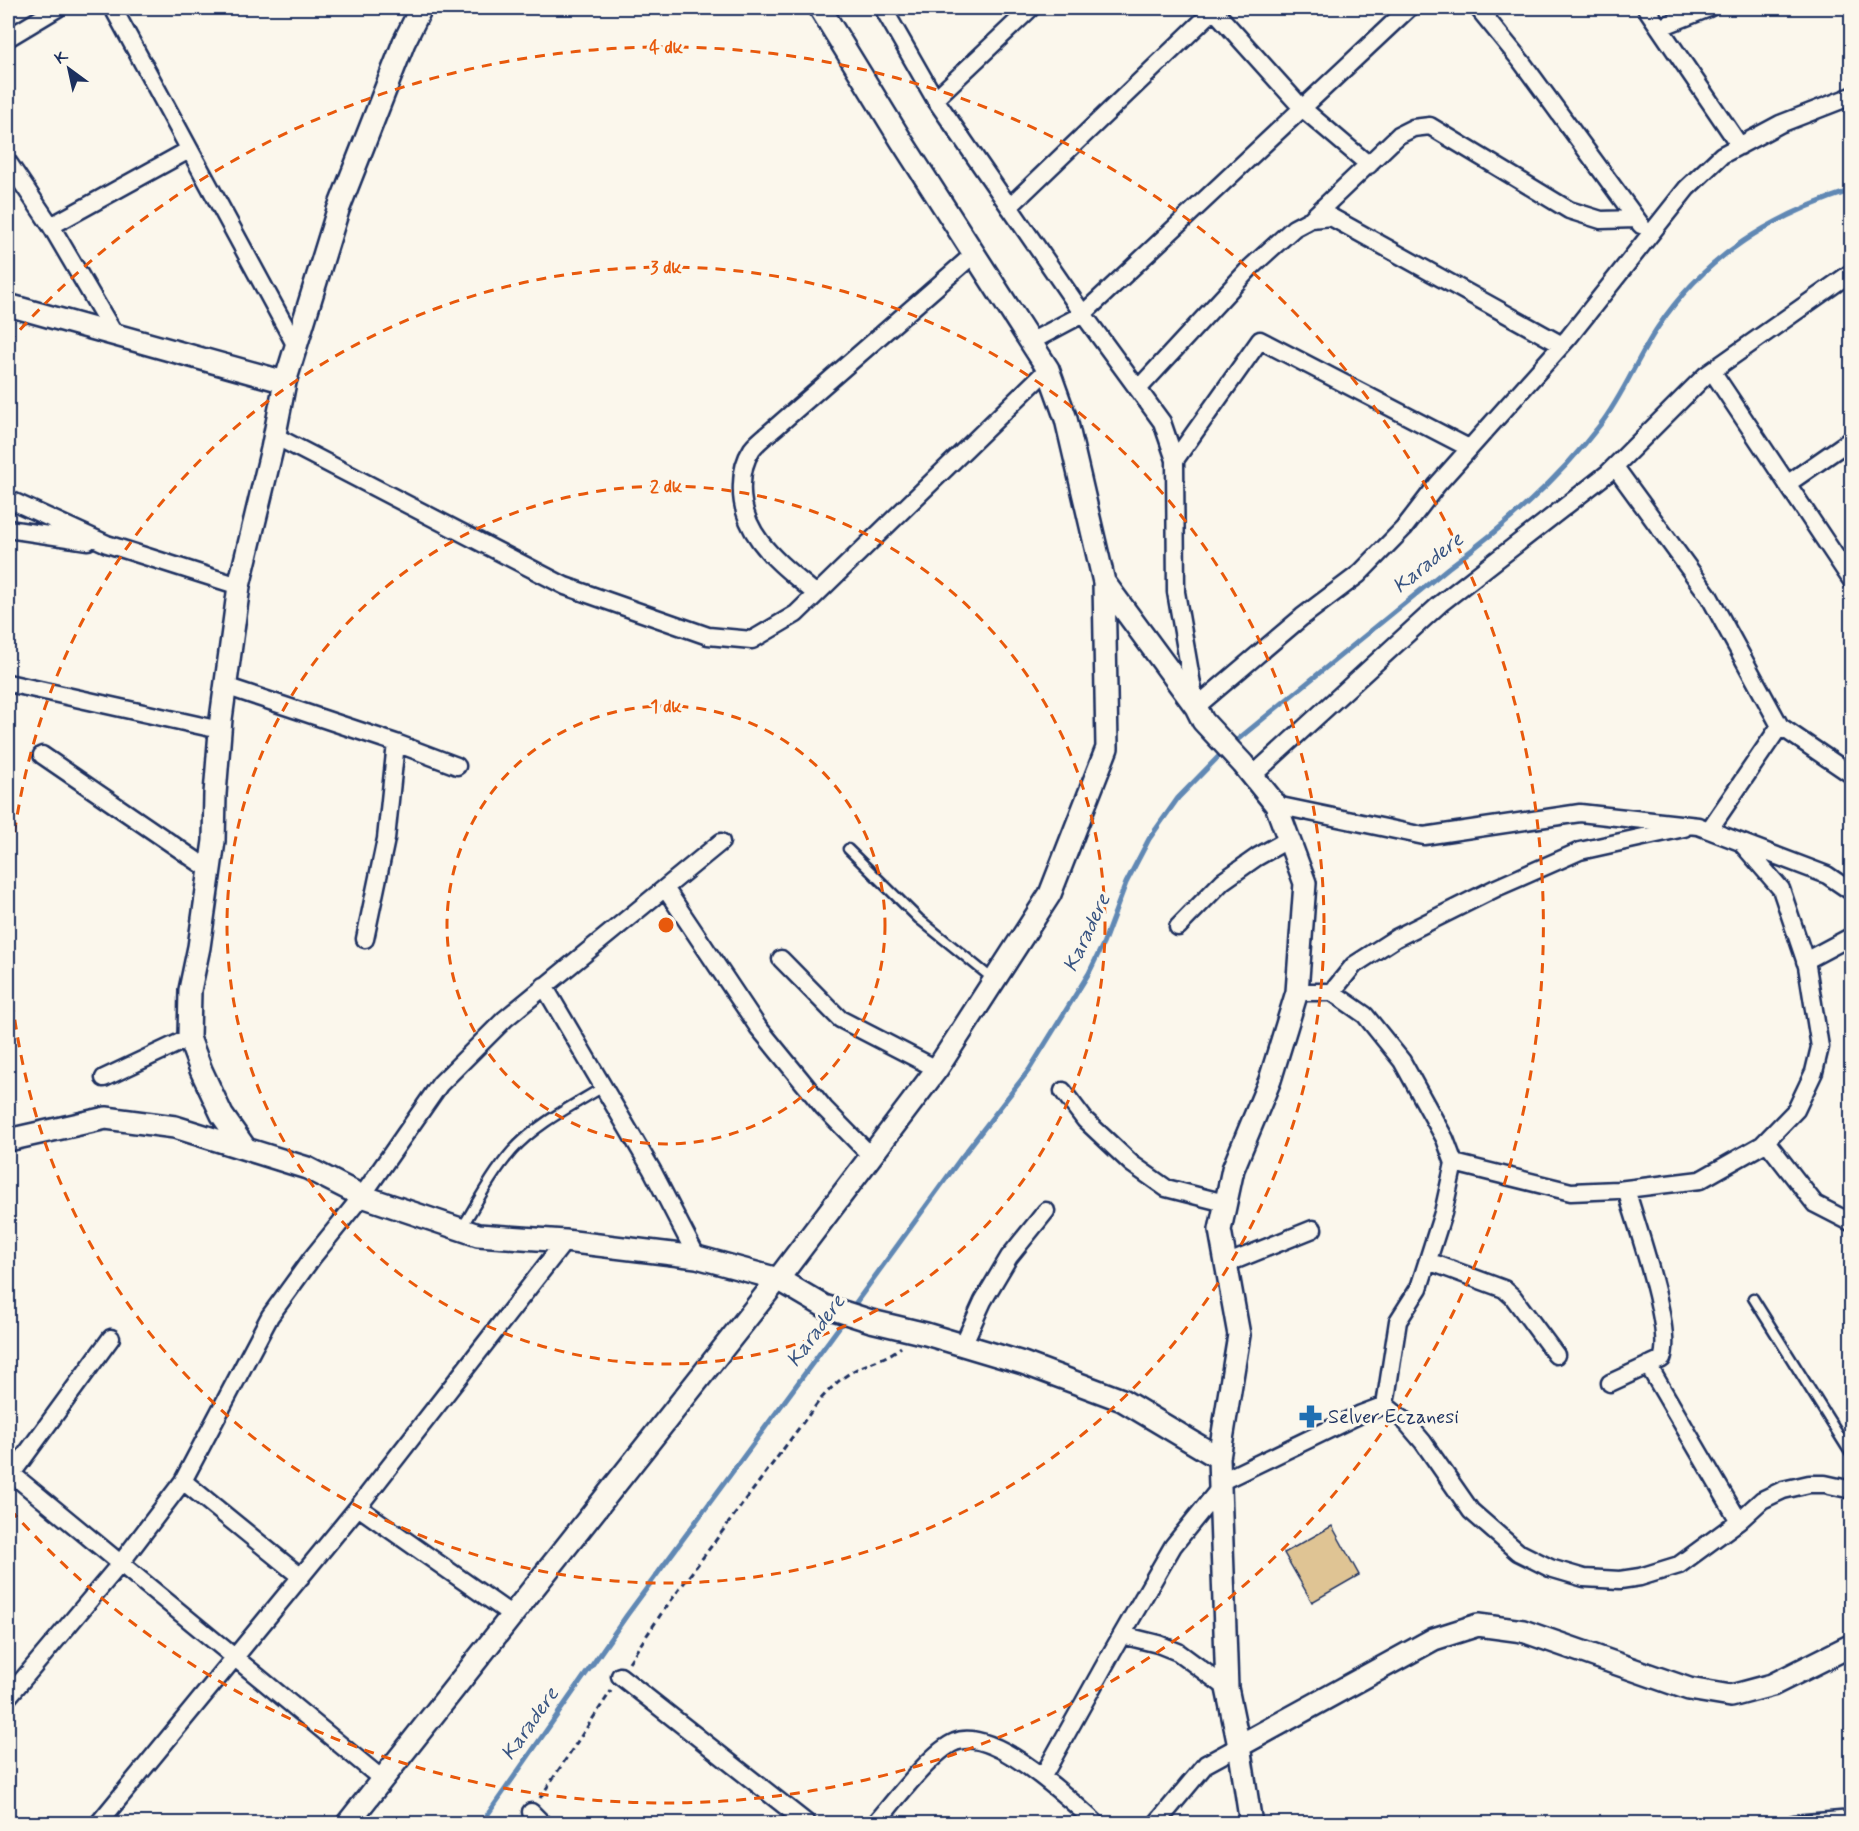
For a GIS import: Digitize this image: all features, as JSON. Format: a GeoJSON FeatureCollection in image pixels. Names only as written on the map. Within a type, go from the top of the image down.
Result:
{"type":"FeatureCollection","features":[{"type":"Feature","properties":{"kind":"street"},"geometry":{"type":"LineString","coordinates":[[8,38],[58,8]]}},
{"type":"Feature","properties":{"kind":"street"},"geometry":{"type":"LineString","coordinates":[[113,8],[297,348]]}},
{"type":"Feature","properties":{"kind":"street"},"geometry":{"type":"LineString","coordinates":[[246,1149],[222,1114],[189,1038],[190,990],[199,946],[214,841],[220,730],[239,586],[275,436],[285,382],[338,210],[404,42],[421,8]]}},
{"type":"Feature","properties":{"kind":"street"},"geometry":{"type":"LineString","coordinates":[[347,1824],[778,1279],[937,1070],[1050,894],[1107,748],[1104,582],[1066,419],[1048,369],[820,8]]}},
{"type":"Feature","properties":{"kind":"street"},"geometry":{"type":"LineString","coordinates":[[883,8],[935,99],[1083,314],[1162,422],[1175,460],[1176,592],[1199,714]]}},
{"type":"Feature","properties":{"kind":"street"},"geometry":{"type":"LineString","coordinates":[[935,99],[1031,8]]}},
{"type":"Feature","properties":{"kind":"street"},"geometry":{"type":"LineString","coordinates":[[1009,207],[1214,8],[1302,108],[1369,165]]}},
{"type":"Feature","properties":{"kind":"street"},"geometry":{"type":"LineString","coordinates":[[1032,341],[1083,314],[1409,8]]}},
{"type":"Feature","properties":{"kind":"street"},"geometry":{"type":"LineString","coordinates":[[1478,8],[1521,61],[1648,235]]}},
{"type":"Feature","properties":{"kind":"street"},"geometry":{"type":"LineString","coordinates":[[1646,8],[1740,146]]}},
{"type":"Feature","properties":{"kind":"street"},"geometry":{"type":"LineString","coordinates":[[1660,27],[1708,8]]}},
{"type":"Feature","properties":{"kind":"street"},"geometry":{"type":"LineString","coordinates":[[1199,714],[1302,616],[1359,574],[1404,528],[1437,485],[1562,345],[1687,188],[1722,155],[1779,124],[1851,96]]}},
{"type":"Feature","properties":{"kind":"street"},"geometry":{"type":"LineString","coordinates":[[1139,388],[1250,268],[1294,228],[1311,219],[1400,135],[1413,128],[1430,126],[1579,215],[1601,220],[1636,219]]}},
{"type":"Feature","properties":{"kind":"street"},"geometry":{"type":"LineString","coordinates":[[51,226],[189,150]]}},
{"type":"Feature","properties":{"kind":"street"},"geometry":{"type":"LineString","coordinates":[[8,162],[51,226],[115,335]]}},
{"type":"Feature","properties":{"kind":"street"},"geometry":{"type":"LineString","coordinates":[[1311,219],[1330,217],[1562,345]]}},
{"type":"Feature","properties":{"kind":"street"},"geometry":{"type":"LineString","coordinates":[[816,594],[769,555],[752,532],[746,519],[742,498],[744,465],[753,448],[760,441],[974,254]]}},
{"type":"Feature","properties":{"kind":"street"},"geometry":{"type":"LineString","coordinates":[[1247,770],[1440,604],[1615,467],[1712,371],[1851,272]]}},
{"type":"Feature","properties":{"kind":"street"},"geometry":{"type":"LineString","coordinates":[[8,305],[285,382]]}},
{"type":"Feature","properties":{"kind":"street"},"geometry":{"type":"LineString","coordinates":[[1175,460],[1260,340],[1469,448]]}},
{"type":"Feature","properties":{"kind":"street"},"geometry":{"type":"LineString","coordinates":[[275,436],[565,586],[708,636],[752,640],[796,614],[1048,369]]}},
{"type":"Feature","properties":{"kind":"street"},"geometry":{"type":"LineString","coordinates":[[1712,371],[1851,581]]}},
{"type":"Feature","properties":{"kind":"street"},"geometry":{"type":"LineString","coordinates":[[1787,484],[1851,440]]}},
{"type":"Feature","properties":{"kind":"street"},"geometry":{"type":"LineString","coordinates":[[1615,467],[1710,596],[1780,726],[1851,775]]}},
{"type":"Feature","properties":{"kind":"street"},"geometry":{"type":"LineString","coordinates":[[8,498],[107,544],[239,586]]}},
{"type":"Feature","properties":{"kind":"street"},"geometry":{"type":"LineString","coordinates":[[8,529],[107,544]]}},
{"type":"Feature","properties":{"kind":"street"},"geometry":{"type":"LineString","coordinates":[[1104,582],[1199,714],[1276,805],[1305,883],[1297,992],[1270,1080],[1233,1169],[1220,1230],[1239,1335],[1219,1458],[1227,1688],[1251,1824]]}},
{"type":"Feature","properties":{"kind":"street"},"geometry":{"type":"LineString","coordinates":[[8,683],[220,730]]}},
{"type":"Feature","properties":{"kind":"street"},"geometry":{"type":"LineString","coordinates":[[225,686],[396,743],[457,766]]}},
{"type":"Feature","properties":{"kind":"street"},"geometry":{"type":"LineString","coordinates":[[1332,992],[1354,965],[1396,938],[1496,888],[1580,851],[1703,828],[1780,726]]}},
{"type":"Feature","properties":{"kind":"street"},"geometry":{"type":"LineString","coordinates":[[365,939],[386,839],[396,743]]}},
{"type":"Feature","properties":{"kind":"street"},"geometry":{"type":"LineString","coordinates":[[42,755],[210,870]]}},
{"type":"Feature","properties":{"kind":"street"},"geometry":{"type":"LineString","coordinates":[[1276,805],[1424,836],[1580,813],[1703,828],[1827,875],[1851,892]]}},
{"type":"Feature","properties":{"kind":"street"},"geometry":{"type":"LineString","coordinates":[[1178,927],[1223,881],[1257,857],[1289,839]]}},
{"type":"Feature","properties":{"kind":"street"},"geometry":{"type":"LineString","coordinates":[[8,1697],[120,1564],[183,1481],[270,1316],[312,1258],[362,1196],[440,1084],[505,1019],[721,842]]}},
{"type":"Feature","properties":{"kind":"street"},"geometry":{"type":"LineString","coordinates":[[1454,1163],[1571,1192],[1626,1189],[1700,1180],[1766,1141],[1796,1110],[1814,1072],[1820,1047],[1805,961],[1781,889],[1743,844]]}},
{"type":"Feature","properties":{"kind":"street"},"geometry":{"type":"LineString","coordinates":[[665,888],[758,1027],[824,1108],[871,1156]]}},
{"type":"Feature","properties":{"kind":"street"},"geometry":{"type":"LineString","coordinates":[[1805,961],[1851,936]]}},
{"type":"Feature","properties":{"kind":"street"},"geometry":{"type":"LineString","coordinates":[[781,959],[840,1019],[937,1070]]}},
{"type":"Feature","properties":{"kind":"street"},"geometry":{"type":"LineString","coordinates":[[544,986],[652,1170],[697,1257]]}},
{"type":"Feature","properties":{"kind":"street"},"geometry":{"type":"LineString","coordinates":[[1297,992],[1332,992],[1365,1015],[1402,1061],[1445,1139],[1454,1163],[1443,1213],[1419,1288],[1398,1321],[1385,1405]]}},
{"type":"Feature","properties":{"kind":"street"},"geometry":{"type":"LineString","coordinates":[[104,1078],[189,1038]]}},
{"type":"Feature","properties":{"kind":"street"},"geometry":{"type":"LineString","coordinates":[[1063,1091],[1085,1120],[1132,1164],[1166,1188],[1225,1203]]}},
{"type":"Feature","properties":{"kind":"street"},"geometry":{"type":"LineString","coordinates":[[8,1140],[106,1118],[175,1127],[307,1168],[362,1196],[478,1235],[565,1241],[697,1257],[778,1279],[824,1306],[871,1322],[913,1331],[1023,1363],[1122,1400],[1219,1458]]}},
{"type":"Feature","properties":{"kind":"street"},"geometry":{"type":"LineString","coordinates":[[1766,1141],[1815,1204],[1851,1223]]}},
{"type":"Feature","properties":{"kind":"street"},"geometry":{"type":"LineString","coordinates":[[1610,1383],[1662,1359],[1665,1352],[1663,1317],[1626,1189]]}},
{"type":"Feature","properties":{"kind":"street"},"geometry":{"type":"LineString","coordinates":[[963,1345],[984,1300],[1009,1257],[1046,1211]]}},
{"type":"Feature","properties":{"kind":"street"},"geometry":{"type":"LineString","coordinates":[[1226,1264],[1313,1229]]}},
{"type":"Feature","properties":{"kind":"street"},"geometry":{"type":"LineString","coordinates":[[98,1824],[358,1507],[565,1241]]}},
{"type":"Feature","properties":{"kind":"street"},"geometry":{"type":"LineString","coordinates":[[1428,1261],[1504,1288],[1556,1355]]}},
{"type":"Feature","properties":{"kind":"street"},"geometry":{"type":"LineString","coordinates":[[111,1338],[10,1476],[382,1779]]}},
{"type":"Feature","properties":{"kind":"street"},"geometry":{"type":"LineString","coordinates":[[1648,1365],[1739,1521]]}},
{"type":"Feature","properties":{"kind":"street"},"geometry":{"type":"LineString","coordinates":[[1043,1776],[1173,1546],[1220,1485],[1361,1414],[1385,1405]]}},
{"type":"Feature","properties":{"kind":"street"},"geometry":{"type":"LineString","coordinates":[[1385,1405],[1406,1422],[1423,1442],[1471,1511],[1518,1552],[1567,1574],[1593,1579],[1620,1580],[1660,1572],[1679,1565],[1772,1494],[1794,1487],[1825,1484],[1851,1490]]}},
{"type":"Feature","properties":{"kind":"street"},"geometry":{"type":"LineString","coordinates":[[183,1481],[301,1577]]}},
{"type":"Feature","properties":{"kind":"street"},"geometry":{"type":"LineString","coordinates":[[358,1507],[512,1615]]}},
{"type":"Feature","properties":{"kind":"street"},"geometry":{"type":"LineString","coordinates":[[1156,1824],[1206,1764],[1434,1639],[1478,1625],[1523,1631],[1689,1689],[1731,1696],[1772,1685],[1851,1645]]}},
{"type":"Feature","properties":{"kind":"street"},"geometry":{"type":"LineString","coordinates":[[1122,1635],[1158,1644],[1178,1652],[1227,1688]]}},
{"type":"Feature","properties":{"kind":"street"},"geometry":{"type":"LineString","coordinates":[[620,1676],[808,1824]]}},
{"type":"Feature","properties":{"kind":"street"},"geometry":{"type":"LineString","coordinates":[[875,1824],[938,1752],[956,1741],[973,1739],[995,1747],[1043,1776],[1097,1824]]}},
{"type":"Feature","properties":{"kind":"street"},"geometry":{"type":"LineString","coordinates":[[531,1812],[543,1824]]}},
{"type":"Feature","properties":{"kind":"street"},"geometry":{"type":"LineString","coordinates":[[1794,1824],[1851,1819]]}},
{"type":"Feature","properties":{"kind":"lane"},"geometry":{"type":"LineString","coordinates":[[848,849],[919,919],[994,981]]}},
{"type":"Feature","properties":{"kind":"lane"},"geometry":{"type":"LineString","coordinates":[[460,1230],[493,1175],[513,1150],[551,1119],[603,1087]]}},
{"type":"Feature","properties":{"kind":"lane"},"geometry":{"type":"LineString","coordinates":[[1753,1298],[1851,1456]]}},
{"type":"Feature","properties":{"kind":"path"},"geometry":{"type":"LineString","coordinates":[[531,1812],[661,1614],[819,1401],[837,1382],[858,1369],[891,1355],[901,1347],[913,1331]]}},
{"type":"Feature","properties":{"kind":"building"},"geometry":{"type":"Polygon","coordinates":[[[1332,1526],[1359,1575],[1312,1602],[1284,1553],[1332,1526]]]}},
{"type":"Feature","properties":{"kind":"waterway","name":"Karadere"},"geometry":{"type":"LineString","coordinates":[[1231,745],[1490,536],[1548,484],[1609,413],[1658,327],[1697,279],[1719,259],[1768,226],[1795,212],[1852,190]]}},
{"type":"Feature","properties":{"kind":"waterway","name":"Karadere"},"geometry":{"type":"LineString","coordinates":[[852,1308],[961,1158],[1029,1070],[1089,973],[1103,944],[1126,883],[1149,839],[1178,798],[1224,751]]}},
{"type":"Feature","properties":{"kind":"waterway","name":"Karadere"},"geometry":{"type":"LineString","coordinates":[[481,1824],[627,1615],[845,1319]]}},
{"type":"Feature","properties":{"kind":"place","name":"Selver Eczanesi"},"geometry":{"type":"Point","coordinates":[1310,1417]}}]}
